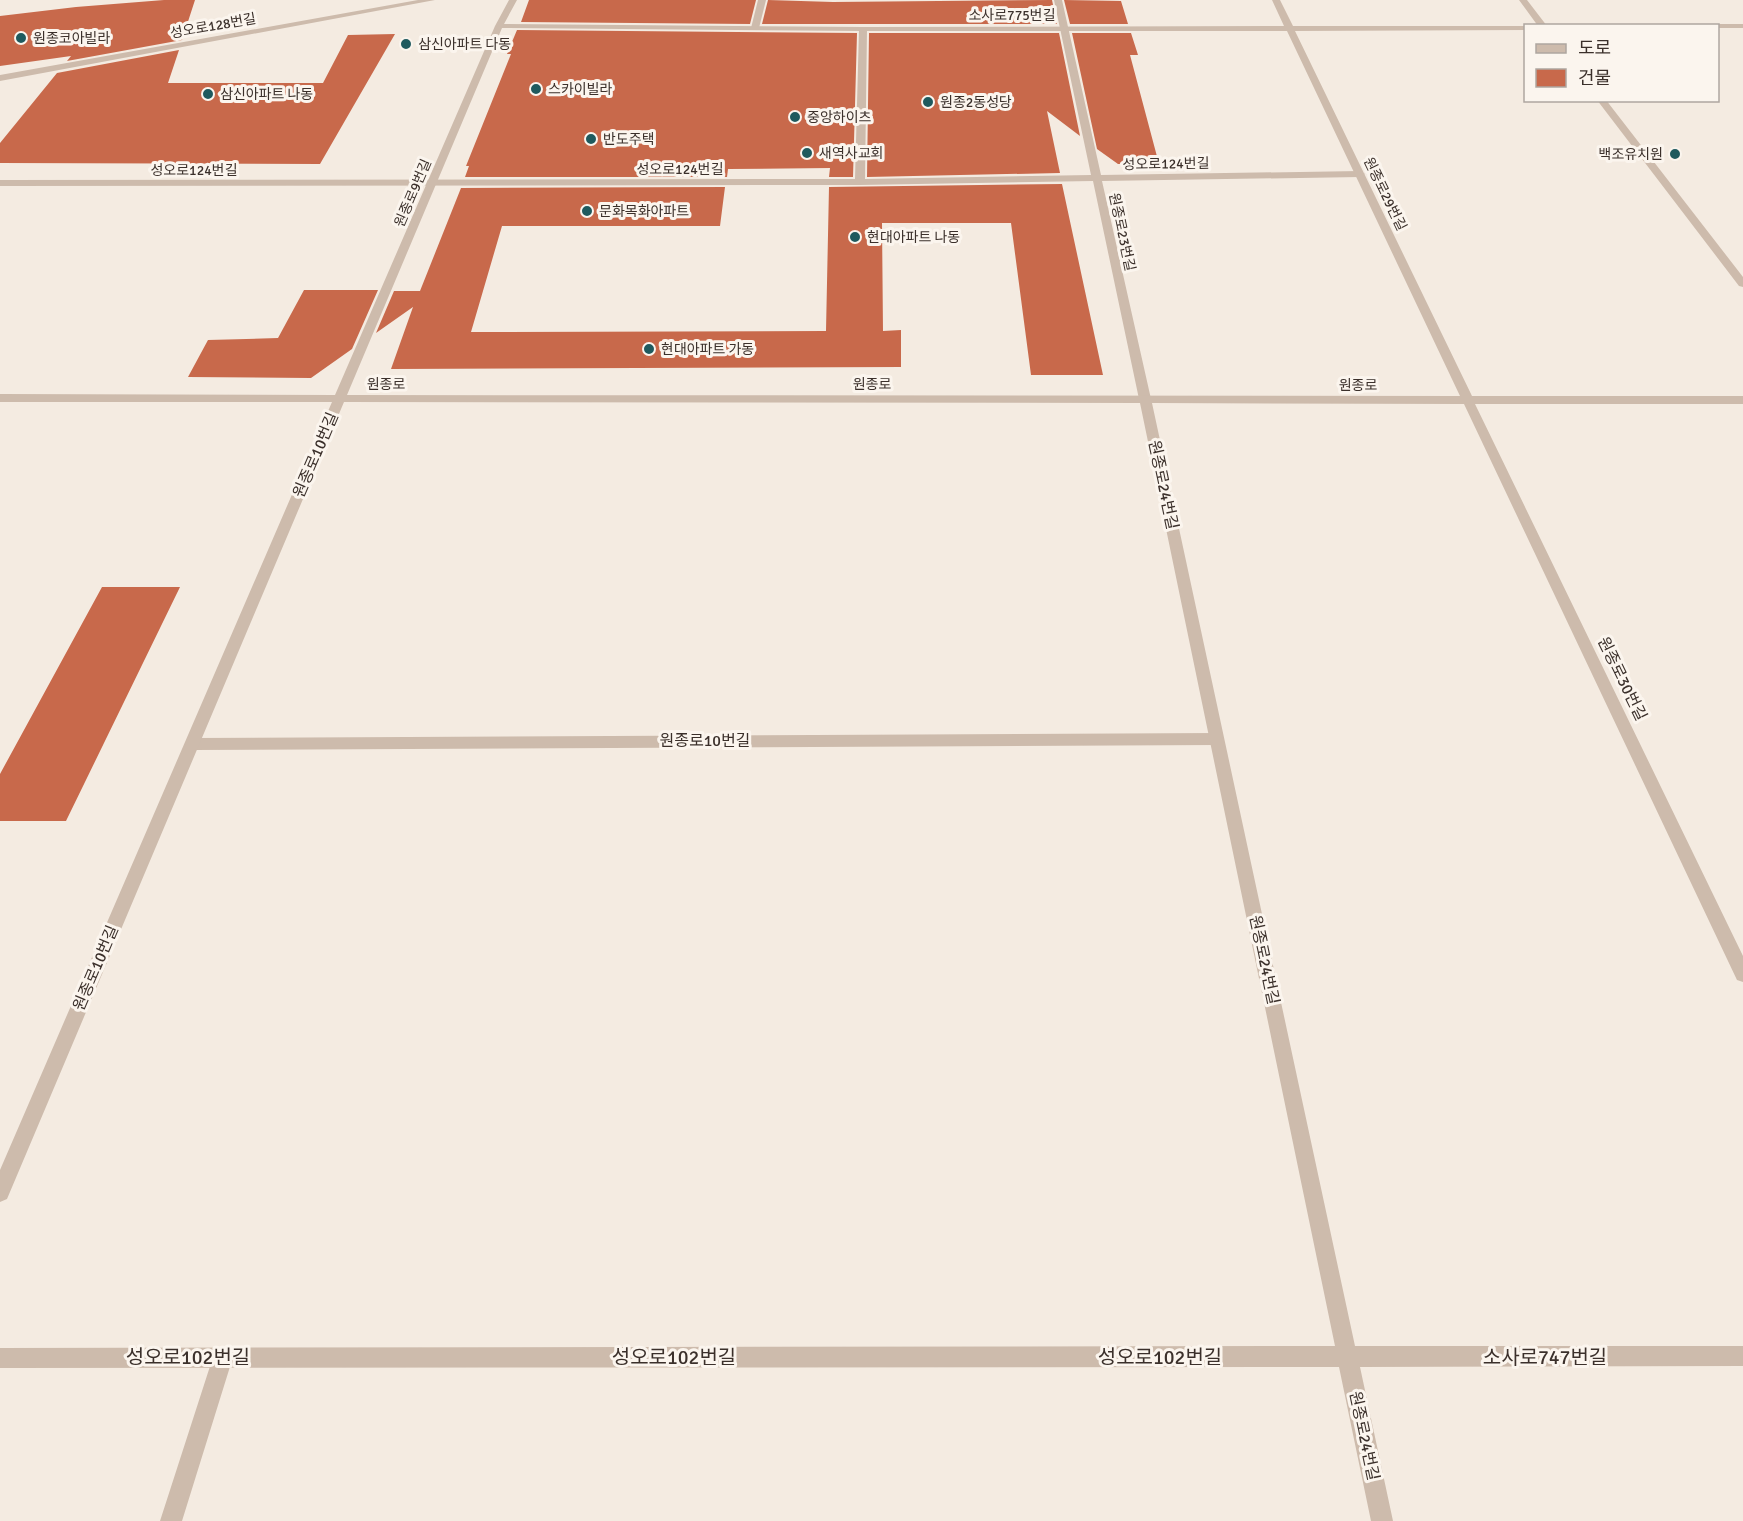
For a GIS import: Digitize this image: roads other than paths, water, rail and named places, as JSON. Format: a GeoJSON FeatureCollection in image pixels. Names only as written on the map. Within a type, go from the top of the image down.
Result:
{"type":"FeatureCollection","features":[{"type":"Feature","properties":{"kind":"street","name":"성오로128번길"},"geometry":{"type":"LineString","coordinates":[[0,78],[431,0]]}},
{"type":"Feature","properties":{"kind":"street","name":"원종로9번길"},"geometry":{"type":"LineString","coordinates":[[340,399],[499,26],[513,0]]}},
{"type":"Feature","properties":{"kind":"street"},"geometry":{"type":"LineString","coordinates":[[755,28],[762,0]]}},
{"type":"Feature","properties":{"kind":"street","name":"원종로23번길"},"geometry":{"type":"LineString","coordinates":[[1058,0],[1145,399]]}},
{"type":"Feature","properties":{"kind":"street","name":"원종로29번길"},"geometry":{"type":"LineString","coordinates":[[1276,0],[1468,400]]}},
{"type":"Feature","properties":{"kind":"street"},"geometry":{"type":"LineString","coordinates":[[1523,0],[1541,24]]}},
{"type":"Feature","properties":{"kind":"street","name":"소사로775번길"},"geometry":{"type":"LineString","coordinates":[[499,26],[863,29],[1524,28]]}},
{"type":"Feature","properties":{"kind":"street"},"geometry":{"type":"LineString","coordinates":[[1719,26],[1743,26]]}},
{"type":"Feature","properties":{"kind":"street"},"geometry":{"type":"LineString","coordinates":[[860,182],[863,29]]}},
{"type":"Feature","properties":{"kind":"street"},"geometry":{"type":"LineString","coordinates":[[1603,102],[1743,284]]}},
{"type":"Feature","properties":{"kind":"street","name":"성오로124번길"},"geometry":{"type":"LineString","coordinates":[[0,183],[860,182],[1360,174]]}},
{"type":"Feature","properties":{"kind":"street","name":"원종로"},"geometry":{"type":"LineString","coordinates":[[0,398],[1743,400]]}},
{"type":"Feature","properties":{"kind":"street","name":"원종로10번길"},"geometry":{"type":"LineString","coordinates":[[0,1192],[340,399]]}},
{"type":"Feature","properties":{"kind":"street","name":"원종로24번길"},"geometry":{"type":"LineString","coordinates":[[1145,399],[1382,1521]]}},
{"type":"Feature","properties":{"kind":"street","name":"원종로30번길"},"geometry":{"type":"LineString","coordinates":[[1468,400],[1743,974]]}},
{"type":"Feature","properties":{"kind":"street","name":"원종로10번길"},"geometry":{"type":"LineString","coordinates":[[193,744],[1217,739]]}},
{"type":"Feature","properties":{"kind":"street","name":"소사로747번길"},"geometry":{"type":"LineString","coordinates":[[1348,1357],[1743,1356]]}},
{"type":"Feature","properties":{"kind":"street"},"geometry":{"type":"LineString","coordinates":[[171,1521],[223,1357]]}},
{"type":"Feature","properties":{"kind":"street","name":"성오로102번길"},"geometry":{"type":"LineString","coordinates":[[0,1358],[1348,1357]]}},
{"type":"Feature","properties":{"kind":"place","name":"원종코아빌라"},"geometry":{"type":"Point","coordinates":[21,38]}},
{"type":"Feature","properties":{"kind":"place","name":"삼신아파트 다동"},"geometry":{"type":"Point","coordinates":[406,44]}},
{"type":"Feature","properties":{"kind":"place","name":"스카이빌라"},"geometry":{"type":"Point","coordinates":[536,89]}},
{"type":"Feature","properties":{"kind":"place","name":"삼신아파트 나동"},"geometry":{"type":"Point","coordinates":[208,94]}},
{"type":"Feature","properties":{"kind":"place","name":"원종2동성당"},"geometry":{"type":"Point","coordinates":[928,102]}},
{"type":"Feature","properties":{"kind":"place","name":"중앙하이츠"},"geometry":{"type":"Point","coordinates":[795,117]}},
{"type":"Feature","properties":{"kind":"place","name":"반도주택"},"geometry":{"type":"Point","coordinates":[591,139]}},
{"type":"Feature","properties":{"kind":"place","name":"새역사교회"},"geometry":{"type":"Point","coordinates":[807,153]}},
{"type":"Feature","properties":{"kind":"place","name":"백조유치원"},"geometry":{"type":"Point","coordinates":[1675,154]}},
{"type":"Feature","properties":{"kind":"place","name":"문화목화아파트"},"geometry":{"type":"Point","coordinates":[587,211]}},
{"type":"Feature","properties":{"kind":"place","name":"현대아파트 나동"},"geometry":{"type":"Point","coordinates":[855,237]}},
{"type":"Feature","properties":{"kind":"place","name":"현대아파트 가동"},"geometry":{"type":"Point","coordinates":[649,349]}}]}
